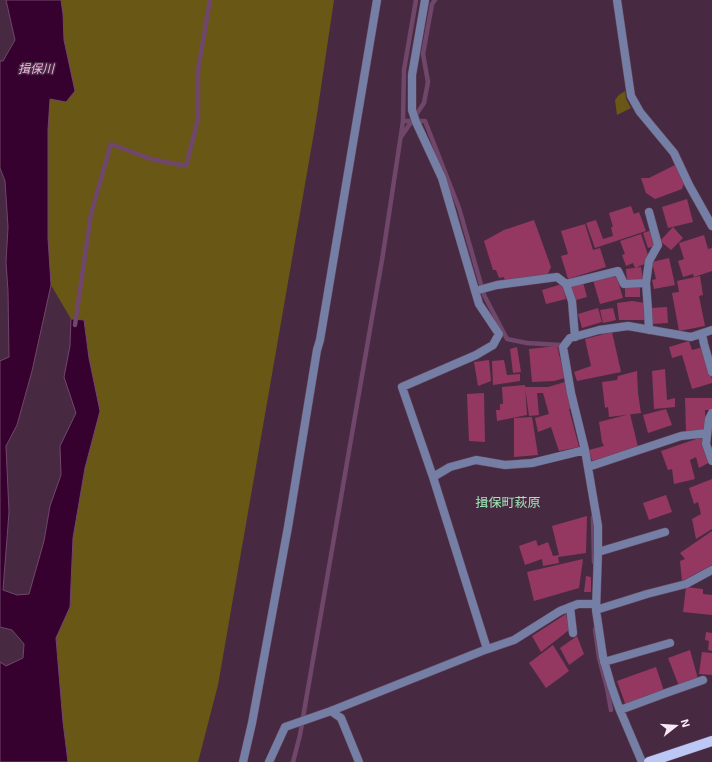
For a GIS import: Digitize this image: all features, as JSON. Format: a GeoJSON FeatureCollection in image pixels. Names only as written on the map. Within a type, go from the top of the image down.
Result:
{"type":"FeatureCollection","features":[{"type":"Feature","properties":{"kind":"main road"},"geometry":{"type":"LineString","coordinates":[[649,762],[712,741]]}},
{"type":"Feature","properties":{"kind":"street"},"geometry":{"type":"LineString","coordinates":[[243,762],[252,723],[288,526],[377,0]]}},
{"type":"Feature","properties":{"kind":"street"},"geometry":{"type":"LineString","coordinates":[[424,0],[412,75],[412,110],[442,178],[479,304],[500,334],[494,345],[476,355],[402,387],[433,477],[487,649]]}},
{"type":"Feature","properties":{"kind":"street"},"geometry":{"type":"LineString","coordinates":[[617,0],[631,96],[640,112],[674,153],[689,185],[712,226]]}},
{"type":"Feature","properties":{"kind":"street"},"geometry":{"type":"LineString","coordinates":[[649,212],[658,245],[648,261],[646,282],[649,330]]}},
{"type":"Feature","properties":{"kind":"street"},"geometry":{"type":"LineString","coordinates":[[566,284],[618,271],[624,284],[646,282]]}},
{"type":"Feature","properties":{"kind":"street"},"geometry":{"type":"LineString","coordinates":[[475,291],[497,286],[557,277],[566,284],[572,301],[575,337]]}},
{"type":"Feature","properties":{"kind":"street"},"geometry":{"type":"LineString","coordinates":[[642,762],[620,710],[604,662],[596,607],[598,526],[585,450],[571,393],[563,347],[570,338],[599,330],[628,326],[691,336],[712,330]]}},
{"type":"Feature","properties":{"kind":"street"},"geometry":{"type":"LineString","coordinates":[[702,334],[712,372]]}},
{"type":"Feature","properties":{"kind":"street"},"geometry":{"type":"LineString","coordinates":[[712,413],[709,420],[706,444],[712,462]]}},
{"type":"Feature","properties":{"kind":"street"},"geometry":{"type":"LineString","coordinates":[[588,467],[681,436],[707,433]]}},
{"type":"Feature","properties":{"kind":"street"},"geometry":{"type":"LineString","coordinates":[[433,477],[450,467],[476,460],[505,465],[532,463],[585,450]]}},
{"type":"Feature","properties":{"kind":"street"},"geometry":{"type":"LineString","coordinates":[[598,552],[665,532]]}},
{"type":"Feature","properties":{"kind":"street"},"geometry":{"type":"LineString","coordinates":[[270,762],[285,727],[331,711],[487,649],[514,640],[560,611],[578,604],[596,607],[686,584],[712,570]]}},
{"type":"Feature","properties":{"kind":"street"},"geometry":{"type":"LineString","coordinates":[[570,607],[573,633]]}},
{"type":"Feature","properties":{"kind":"street"},"geometry":{"type":"LineString","coordinates":[[604,662],[670,643]]}},
{"type":"Feature","properties":{"kind":"street"},"geometry":{"type":"LineString","coordinates":[[620,710],[703,680]]}},
{"type":"Feature","properties":{"kind":"street"},"geometry":{"type":"LineString","coordinates":[[331,711],[341,718],[359,762]]}},
{"type":"Feature","properties":{"kind":"shaded area"},"geometry":{"type":"Polygon","coordinates":[[[61,0],[334,0],[316,121],[218,685],[198,762],[68,762],[56,638],[70,607],[73,538],[85,468],[100,411],[89,358],[84,320],[71,319],[51,285],[48,238],[48,130],[50,99],[66,102],[75,91],[64,40],[61,0]]]}},
{"type":"Feature","properties":{"kind":"shaded area"},"geometry":{"type":"Polygon","coordinates":[[[625,91],[626,99],[631,108],[617,115],[615,100],[625,91]]]}},
{"type":"Feature","properties":{"kind":"water","name":"揖保川"},"geometry":{"type":"Polygon","coordinates":[[[6,0],[61,0],[64,40],[75,91],[66,102],[50,99],[48,130],[48,238],[51,285],[32,371],[17,425],[6,446],[9,512],[3,590],[17,595],[29,594],[44,541],[50,506],[61,475],[60,446],[76,413],[64,377],[70,346],[71,319],[84,320],[89,358],[100,411],[85,468],[73,538],[70,607],[56,638],[68,762],[0,762],[0,662],[6,666],[23,658],[24,644],[12,630],[0,627],[0,361],[9,357],[6,262],[8,227],[5,181],[0,168],[0,61],[3,61],[15,40],[6,0]]]}},
{"type":"Feature","properties":{"kind":"building"},"geometry":{"type":"Polygon","coordinates":[[[677,164],[685,180],[682,189],[655,199],[646,193],[641,178],[649,178],[677,164]]]}},
{"type":"Feature","properties":{"kind":"building"},"geometry":{"type":"Polygon","coordinates":[[[687,199],[693,222],[668,228],[662,207],[687,199]]]}},
{"type":"Feature","properties":{"kind":"building"},"geometry":{"type":"Polygon","coordinates":[[[631,206],[634,214],[639,212],[646,231],[595,248],[586,223],[596,220],[603,239],[613,236],[611,227],[613,227],[609,213],[631,206]]]}},
{"type":"Feature","properties":{"kind":"building"},"geometry":{"type":"Polygon","coordinates":[[[534,220],[551,267],[548,274],[505,281],[504,277],[499,278],[496,270],[493,270],[484,241],[504,230],[534,220]]]}},
{"type":"Feature","properties":{"kind":"building"},"geometry":{"type":"Polygon","coordinates":[[[585,224],[593,250],[600,248],[606,267],[568,279],[561,256],[568,254],[561,231],[585,224]]]}},
{"type":"Feature","properties":{"kind":"building"},"geometry":{"type":"Polygon","coordinates":[[[673,227],[683,238],[671,250],[660,241],[673,227]]]}},
{"type":"Feature","properties":{"kind":"building"},"geometry":{"type":"Polygon","coordinates":[[[652,230],[657,245],[648,248],[643,233],[652,230]]]}},
{"type":"Feature","properties":{"kind":"building"},"geometry":{"type":"Polygon","coordinates":[[[641,234],[649,258],[647,263],[635,268],[633,263],[626,266],[622,255],[625,254],[620,241],[641,234]]]}},
{"type":"Feature","properties":{"kind":"building"},"geometry":{"type":"Polygon","coordinates":[[[704,235],[708,249],[712,248],[712,271],[694,277],[693,274],[683,277],[678,261],[684,259],[679,243],[704,235]]]}},
{"type":"Feature","properties":{"kind":"building"},"geometry":{"type":"Polygon","coordinates":[[[669,258],[675,285],[654,289],[652,280],[656,279],[652,262],[669,258]]]}},
{"type":"Feature","properties":{"kind":"building"},"geometry":{"type":"Polygon","coordinates":[[[641,267],[643,279],[627,282],[626,269],[641,267]]]}},
{"type":"Feature","properties":{"kind":"building"},"geometry":{"type":"Polygon","coordinates":[[[616,274],[623,298],[600,304],[593,280],[616,274]]]}},
{"type":"Feature","properties":{"kind":"building"},"geometry":{"type":"Polygon","coordinates":[[[700,276],[703,295],[699,296],[705,326],[679,331],[672,293],[679,292],[677,281],[700,276]]]}},
{"type":"Feature","properties":{"kind":"building"},"geometry":{"type":"Polygon","coordinates":[[[583,282],[587,297],[576,300],[571,286],[583,282]]]}},
{"type":"Feature","properties":{"kind":"building"},"geometry":{"type":"Polygon","coordinates":[[[562,284],[566,299],[546,304],[542,290],[562,284]]]}},
{"type":"Feature","properties":{"kind":"building"},"geometry":{"type":"Polygon","coordinates":[[[625,285],[640,285],[640,297],[625,297],[625,285]]]}},
{"type":"Feature","properties":{"kind":"building"},"geometry":{"type":"Polygon","coordinates":[[[632,301],[645,303],[646,320],[619,320],[617,303],[632,301]]]}},
{"type":"Feature","properties":{"kind":"building"},"geometry":{"type":"Polygon","coordinates":[[[667,307],[668,323],[652,324],[651,308],[667,307]]]}},
{"type":"Feature","properties":{"kind":"building"},"geometry":{"type":"Polygon","coordinates":[[[598,308],[602,322],[582,328],[578,314],[598,308]]]}},
{"type":"Feature","properties":{"kind":"building"},"geometry":{"type":"Polygon","coordinates":[[[613,308],[616,320],[603,323],[600,310],[613,308]]]}},
{"type":"Feature","properties":{"kind":"building"},"geometry":{"type":"Polygon","coordinates":[[[612,332],[621,372],[577,381],[574,372],[591,366],[585,339],[612,332]]]}},
{"type":"Feature","properties":{"kind":"building"},"geometry":{"type":"Polygon","coordinates":[[[689,341],[692,350],[703,347],[712,379],[712,383],[692,389],[682,355],[672,358],[669,347],[689,341]]]}},
{"type":"Feature","properties":{"kind":"building"},"geometry":{"type":"Polygon","coordinates":[[[557,346],[565,378],[554,381],[532,382],[529,349],[557,346]]]}},
{"type":"Feature","properties":{"kind":"building"},"geometry":{"type":"Polygon","coordinates":[[[517,347],[521,372],[513,373],[510,349],[517,347]]]}},
{"type":"Feature","properties":{"kind":"building"},"geometry":{"type":"Polygon","coordinates":[[[489,360],[491,381],[478,386],[474,362],[489,360]]]}},
{"type":"Feature","properties":{"kind":"building"},"geometry":{"type":"Polygon","coordinates":[[[504,360],[507,375],[520,374],[520,381],[493,385],[492,361],[504,360]]]}},
{"type":"Feature","properties":{"kind":"building"},"geometry":{"type":"Polygon","coordinates":[[[665,369],[667,400],[675,398],[675,407],[654,409],[652,371],[665,369]]]}},
{"type":"Feature","properties":{"kind":"building"},"geometry":{"type":"Polygon","coordinates":[[[637,371],[641,413],[609,417],[608,407],[605,408],[602,382],[617,380],[618,376],[637,371]]]}},
{"type":"Feature","properties":{"kind":"building"},"geometry":{"type":"Polygon","coordinates":[[[565,382],[572,409],[569,409],[579,447],[559,451],[551,427],[538,432],[535,418],[549,414],[543,393],[537,393],[539,415],[529,416],[525,387],[548,387],[565,382]]]}},
{"type":"Feature","properties":{"kind":"building"},"geometry":{"type":"Polygon","coordinates":[[[525,385],[527,415],[497,421],[496,410],[500,410],[500,404],[503,404],[502,387],[525,385]]]}},
{"type":"Feature","properties":{"kind":"building"},"geometry":{"type":"Polygon","coordinates":[[[484,393],[485,442],[469,441],[467,394],[484,393]]]}},
{"type":"Feature","properties":{"kind":"building"},"geometry":{"type":"Polygon","coordinates":[[[685,398],[712,398],[712,410],[705,410],[706,431],[686,432],[685,398]]]}},
{"type":"Feature","properties":{"kind":"building"},"geometry":{"type":"Polygon","coordinates":[[[666,409],[672,425],[648,433],[643,415],[666,409]]]}},
{"type":"Feature","properties":{"kind":"building"},"geometry":{"type":"Polygon","coordinates":[[[630,414],[638,447],[592,461],[589,450],[604,446],[599,422],[630,414]]]}},
{"type":"Feature","properties":{"kind":"building"},"geometry":{"type":"Polygon","coordinates":[[[532,417],[538,455],[514,457],[514,418],[532,417]]]}},
{"type":"Feature","properties":{"kind":"building"},"geometry":{"type":"Polygon","coordinates":[[[702,437],[710,462],[699,468],[696,457],[690,460],[695,479],[674,484],[672,469],[668,470],[661,451],[702,437]]]}},
{"type":"Feature","properties":{"kind":"building"},"geometry":{"type":"Polygon","coordinates":[[[712,479],[712,529],[696,539],[692,519],[701,514],[698,502],[694,504],[689,488],[712,479]]]}},
{"type":"Feature","properties":{"kind":"building"},"geometry":{"type":"Polygon","coordinates":[[[666,495],[672,512],[649,520],[643,503],[666,495]]]}},
{"type":"Feature","properties":{"kind":"building"},"geometry":{"type":"Polygon","coordinates":[[[587,516],[586,553],[558,557],[559,563],[543,566],[542,559],[525,565],[519,546],[536,540],[538,546],[548,542],[553,556],[559,555],[552,526],[587,516]]]}},
{"type":"Feature","properties":{"kind":"building"},"geometry":{"type":"Polygon","coordinates":[[[712,531],[712,565],[682,581],[680,561],[685,559],[680,553],[712,531]]]}},
{"type":"Feature","properties":{"kind":"building"},"geometry":{"type":"Polygon","coordinates":[[[583,559],[579,588],[534,601],[527,572],[583,559]]]}},
{"type":"Feature","properties":{"kind":"building"},"geometry":{"type":"Polygon","coordinates":[[[586,576],[591,577],[591,592],[584,592],[586,576]]]}},
{"type":"Feature","properties":{"kind":"building"},"geometry":{"type":"Polygon","coordinates":[[[686,587],[703,589],[703,594],[712,595],[712,615],[683,612],[686,587]]]}},
{"type":"Feature","properties":{"kind":"building"},"geometry":{"type":"Polygon","coordinates":[[[566,614],[569,630],[541,652],[532,636],[566,614]]]}},
{"type":"Feature","properties":{"kind":"building"},"geometry":{"type":"Polygon","coordinates":[[[706,632],[712,633],[712,651],[708,650],[709,641],[705,640],[706,632]]]}},
{"type":"Feature","properties":{"kind":"building"},"geometry":{"type":"Polygon","coordinates":[[[577,636],[584,654],[569,665],[560,648],[577,636]]]}},
{"type":"Feature","properties":{"kind":"building"},"geometry":{"type":"Polygon","coordinates":[[[553,645],[569,671],[546,688],[529,663],[553,645]]]}},
{"type":"Feature","properties":{"kind":"building"},"geometry":{"type":"Polygon","coordinates":[[[690,650],[698,679],[679,686],[668,658],[690,650]]]}},
{"type":"Feature","properties":{"kind":"building"},"geometry":{"type":"Polygon","coordinates":[[[702,652],[712,653],[712,675],[699,674],[702,652]]]}},
{"type":"Feature","properties":{"kind":"building"},"geometry":{"type":"Polygon","coordinates":[[[656,667],[664,691],[626,706],[617,681],[656,667]]]}},
{"type":"Feature","properties":{"kind":"waterway"},"geometry":{"type":"LineString","coordinates":[[75,325],[91,214],[111,144],[151,159],[186,166],[198,119],[198,70],[210,0]]}},
{"type":"Feature","properties":{"kind":"waterway"},"geometry":{"type":"LineString","coordinates":[[293,762],[300,735],[383,254],[403,121],[404,70],[416,0]]}},
{"type":"Feature","properties":{"kind":"waterway"},"geometry":{"type":"LineString","coordinates":[[401,137],[424,103],[428,82],[423,54],[432,4],[435,0]]}},
{"type":"Feature","properties":{"kind":"waterway"},"geometry":{"type":"LineString","coordinates":[[403,121],[425,121],[459,208],[484,295],[507,339],[527,343],[560,345],[561,351]]}},
{"type":"Feature","properties":{"kind":"waterway"},"geometry":{"type":"LineString","coordinates":[[593,517],[594,562]]}},
{"type":"Feature","properties":{"kind":"waterway"},"geometry":{"type":"LineString","coordinates":[[595,629],[599,658],[611,710]]}},
{"type":"Feature","properties":{"kind":"district","name":"揖保町萩原"},"geometry":{"type":"Point","coordinates":[508,502]}}]}
